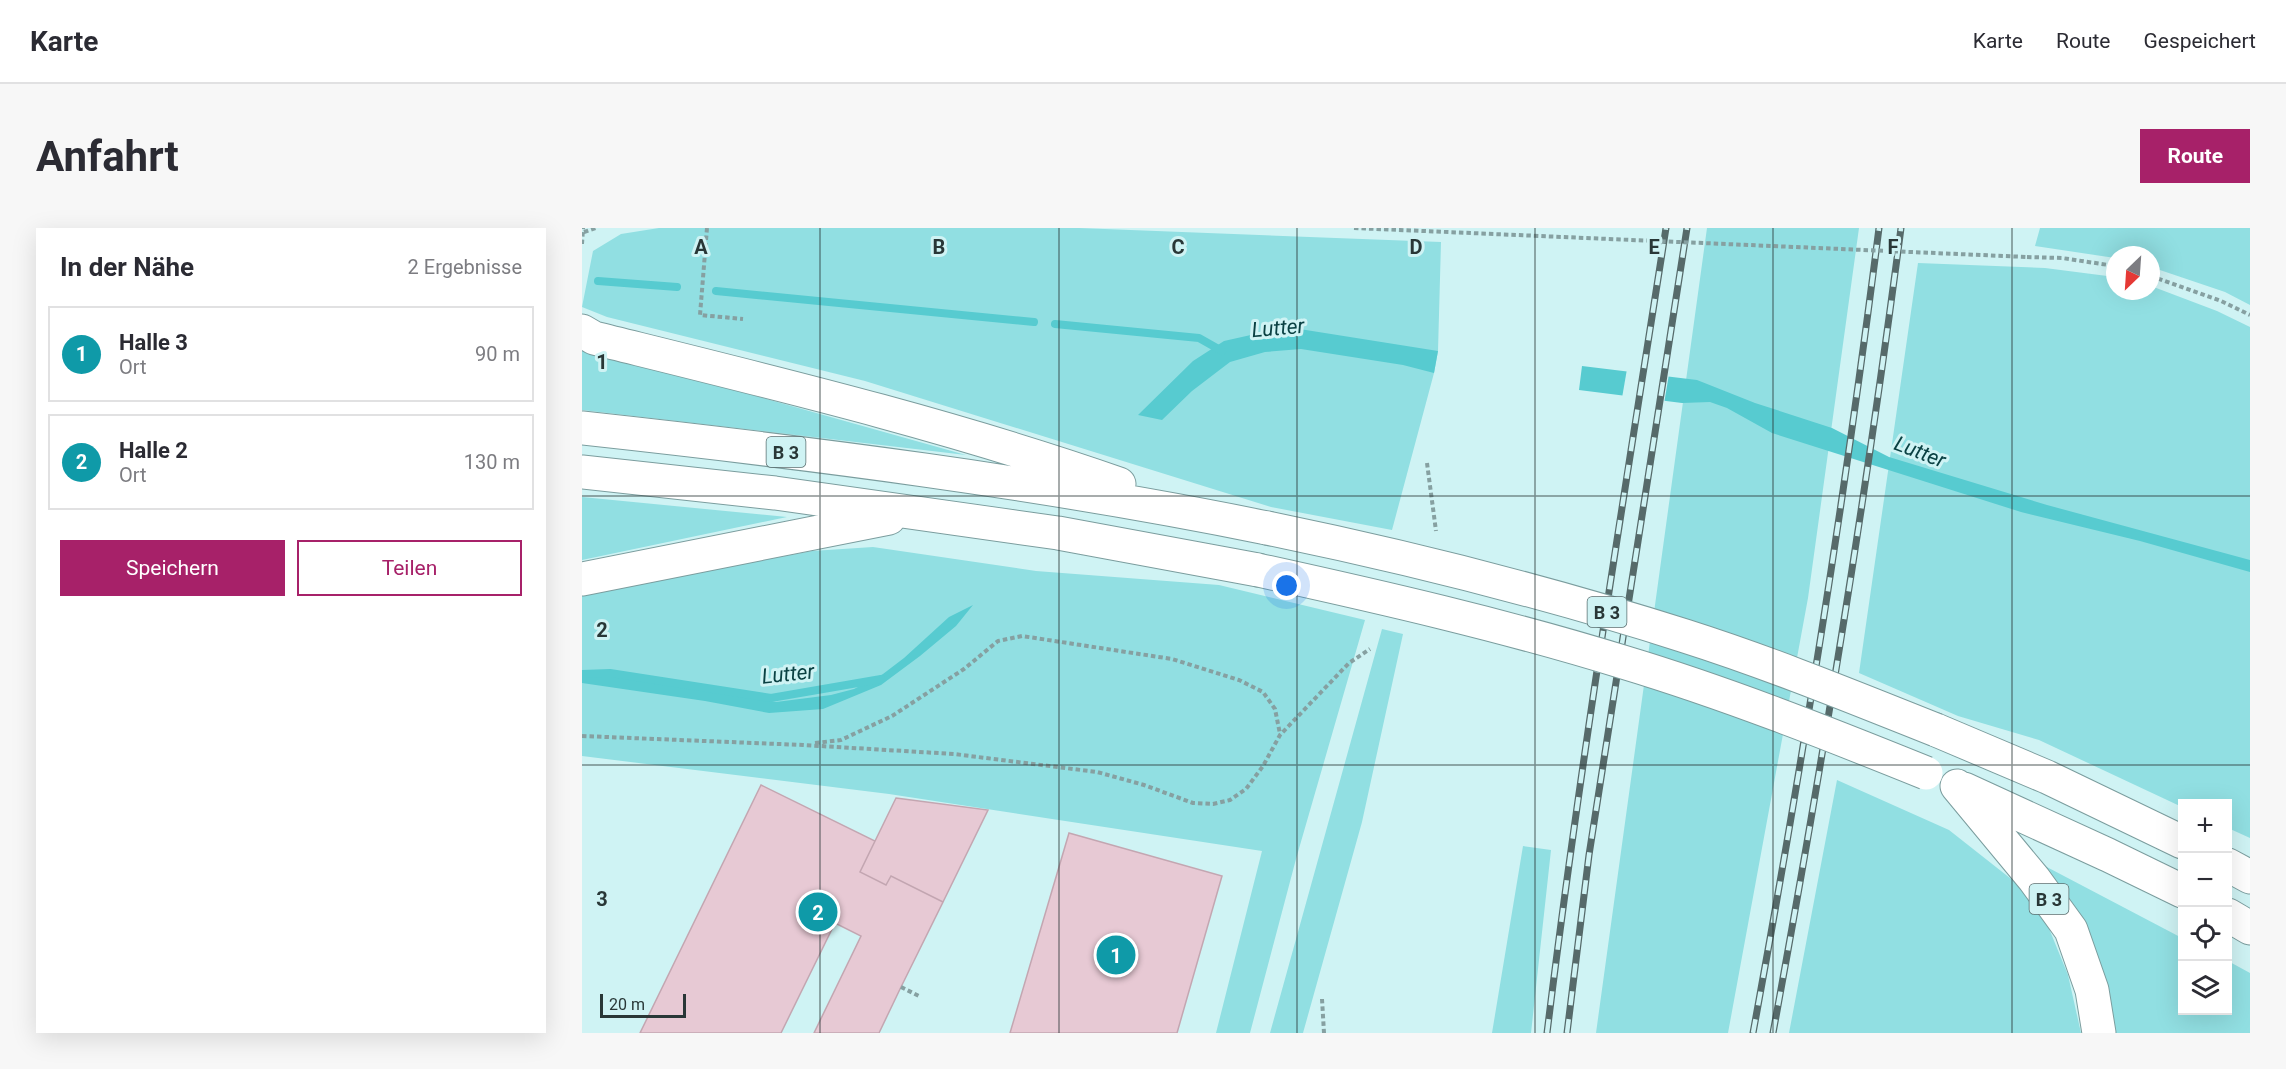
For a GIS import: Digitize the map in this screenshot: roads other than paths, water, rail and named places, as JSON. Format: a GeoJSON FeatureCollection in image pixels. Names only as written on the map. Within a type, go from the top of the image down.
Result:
{"type":"FeatureCollection","features":[{"type":"Feature","properties":{"kind":"highway"},"geometry":{"type":"LineString","coordinates":[[582,331],[594,338],[859,404],[969,435],[1120,485],[1178,510]]}},
{"type":"Feature","properties":{"kind":"highway","name":"B 3"},"geometry":{"type":"LineString","coordinates":[[582,428],[989,478],[1178,510],[1462,572],[1610,613],[1758,662],[1936,730],[2048,777],[2178,840]]}},
{"type":"Feature","properties":{"kind":"highway","name":"B 3"},"geometry":{"type":"LineString","coordinates":[[582,472],[775,493],[1058,533],[1258,570],[1473,620],[1623,662],[1834,736],[2050,827],[2178,889]]}},
{"type":"Feature","properties":{"kind":"highway","name":"B 3"},"geometry":{"type":"LineString","coordinates":[[775,493],[989,478]]}},
{"type":"Feature","properties":{"kind":"highway"},"geometry":{"type":"LineString","coordinates":[[582,579],[914,513]]}},
{"type":"Feature","properties":{"kind":"highway","name":"B 3"},"geometry":{"type":"LineString","coordinates":[[1957,786],[2034,879],[2071,930],[2092,990],[2099,1033]]}},
{"type":"Feature","properties":{"kind":"highway"},"geometry":{"type":"LineString","coordinates":[[2232,868],[2250,878]]}},
{"type":"Feature","properties":{"kind":"highway"},"geometry":{"type":"LineString","coordinates":[[2232,917],[2250,928]]}},
{"type":"Feature","properties":{"kind":"waterway"},"geometry":{"type":"LineString","coordinates":[[598,281],[677,287]]}},
{"type":"Feature","properties":{"kind":"waterway"},"geometry":{"type":"LineString","coordinates":[[716,291],[1034,322]]}},
{"type":"Feature","properties":{"kind":"waterway"},"geometry":{"type":"LineString","coordinates":[[1055,324],[1199,338],[1222,351]]}},
{"type":"Feature","properties":{"kind":"waterway","name":"Lutter"},"geometry":{"type":"LineString","coordinates":[[582,674],[610,673],[771,698],[881,679]]}},
{"type":"Feature","properties":{"kind":"railway"},"geometry":{"type":"LineString","coordinates":[[1547,1033],[1588,731],[1666,228]]}},
{"type":"Feature","properties":{"kind":"railway"},"geometry":{"type":"LineString","coordinates":[[1567,1033],[1589,855],[1687,228]]}},
{"type":"Feature","properties":{"kind":"railway"},"geometry":{"type":"LineString","coordinates":[[1753,1033],[1822,631],[1879,228]]}},
{"type":"Feature","properties":{"kind":"railway"},"geometry":{"type":"LineString","coordinates":[[1773,1033],[1842,631],[1901,228]]}},
{"type":"Feature","properties":{"kind":"place","name":"Halle 2"},"geometry":{"type":"Point","coordinates":[818,912]}},
{"type":"Feature","properties":{"kind":"place","name":"Halle 3"},"geometry":{"type":"Point","coordinates":[1116,955]}}]}
